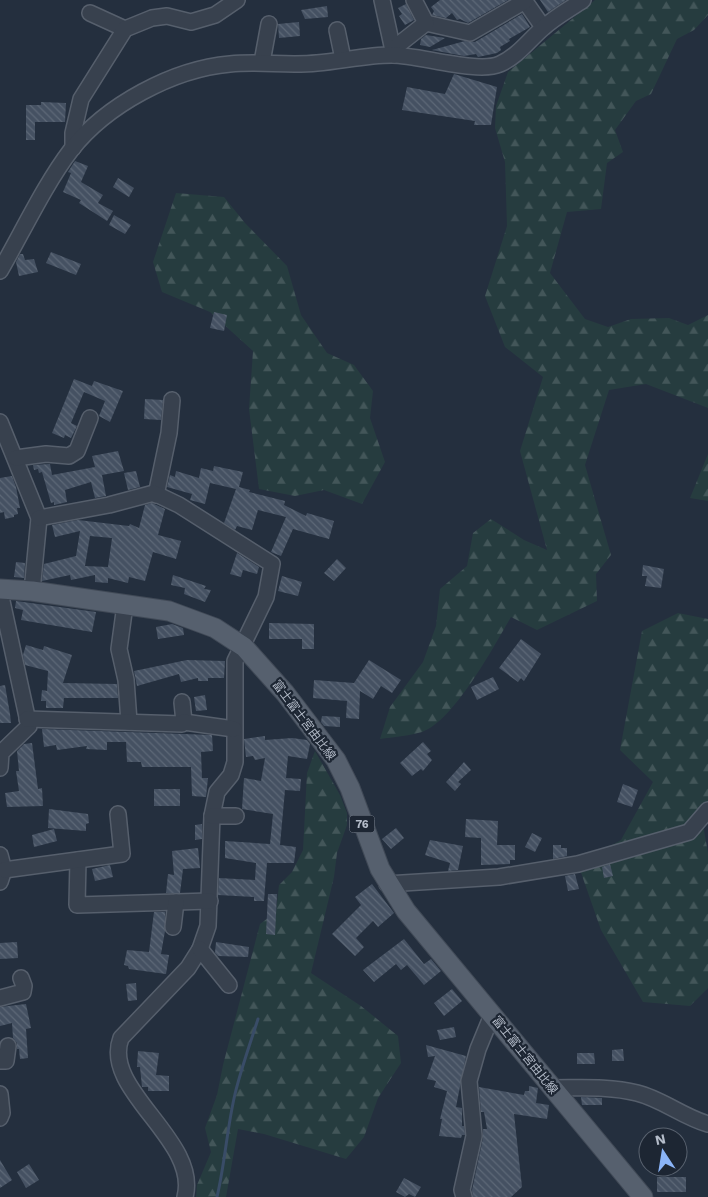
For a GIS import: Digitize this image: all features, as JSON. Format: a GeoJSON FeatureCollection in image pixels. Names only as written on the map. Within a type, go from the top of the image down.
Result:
{"type":"FeatureCollection","features":[{"type":"Feature","properties":{"kind":"main road","name":"富士富士宮由比線"},"geometry":{"type":"LineString","coordinates":[[0,591],[32,591],[169,611],[215,628],[244,647],[285,693],[336,760],[350,788],[366,835],[387,884],[406,911],[643,1197]]}},
{"type":"Feature","properties":{"kind":"street"},"geometry":{"type":"LineString","coordinates":[[382,0],[394,52]]}},
{"type":"Feature","properties":{"kind":"street"},"geometry":{"type":"LineString","coordinates":[[414,0],[426,23],[470,33],[524,1],[543,27]]}},
{"type":"Feature","properties":{"kind":"street"},"geometry":{"type":"LineString","coordinates":[[72,148],[73,133],[81,99],[125,29],[152,18],[167,16],[191,22],[215,16],[235,1]]}},
{"type":"Feature","properties":{"kind":"street"},"geometry":{"type":"LineString","coordinates":[[0,271],[72,148],[98,122],[154,86],[183,72],[229,64],[262,62],[316,63],[394,52],[484,68],[499,64],[519,52],[543,27],[577,2]]}},
{"type":"Feature","properties":{"kind":"street"},"geometry":{"type":"LineString","coordinates":[[90,13],[125,29]]}},
{"type":"Feature","properties":{"kind":"street"},"geometry":{"type":"LineString","coordinates":[[394,52],[426,23]]}},
{"type":"Feature","properties":{"kind":"street"},"geometry":{"type":"LineString","coordinates":[[262,62],[269,24]]}},
{"type":"Feature","properties":{"kind":"street"},"geometry":{"type":"LineString","coordinates":[[337,30],[343,59]]}},
{"type":"Feature","properties":{"kind":"street"},"geometry":{"type":"LineString","coordinates":[[156,494],[169,433],[172,400]]}},
{"type":"Feature","properties":{"kind":"street"},"geometry":{"type":"LineString","coordinates":[[16,458],[46,454],[68,456],[77,451],[90,418]]}},
{"type":"Feature","properties":{"kind":"street"},"geometry":{"type":"LineString","coordinates":[[0,422],[40,518],[32,591]]}},
{"type":"Feature","properties":{"kind":"street"},"geometry":{"type":"LineString","coordinates":[[40,518],[156,494],[194,514],[272,564],[266,598],[244,647],[235,661],[235,762],[231,775],[216,792],[212,816],[208,926],[200,949],[188,968],[121,1038],[116,1050],[118,1063],[124,1077],[173,1147],[184,1170],[188,1187],[185,1197]]}},
{"type":"Feature","properties":{"kind":"street"},"geometry":{"type":"LineString","coordinates":[[0,591],[29,726],[1,753],[0,768]]}},
{"type":"Feature","properties":{"kind":"street"},"geometry":{"type":"LineString","coordinates":[[125,606],[119,649],[126,680],[128,722]]}},
{"type":"Feature","properties":{"kind":"street"},"geometry":{"type":"LineString","coordinates":[[182,702],[184,722]]}},
{"type":"Feature","properties":{"kind":"street"},"geometry":{"type":"LineString","coordinates":[[27,719],[182,724],[184,722],[234,728]]}},
{"type":"Feature","properties":{"kind":"street"},"geometry":{"type":"LineString","coordinates":[[387,884],[498,877],[578,864],[689,832],[708,810]]}},
{"type":"Feature","properties":{"kind":"street"},"geometry":{"type":"LineString","coordinates":[[1,869],[122,854],[118,814]]}},
{"type":"Feature","properties":{"kind":"street"},"geometry":{"type":"LineString","coordinates":[[212,816],[236,816]]}},
{"type":"Feature","properties":{"kind":"street"},"geometry":{"type":"LineString","coordinates":[[78,860],[77,905],[210,901]]}},
{"type":"Feature","properties":{"kind":"street"},"geometry":{"type":"LineString","coordinates":[[173,927],[176,902]]}},
{"type":"Feature","properties":{"kind":"street"},"geometry":{"type":"LineString","coordinates":[[200,949],[229,985]]}},
{"type":"Feature","properties":{"kind":"street"},"geometry":{"type":"LineString","coordinates":[[0,998],[23,992],[24,986],[21,978]]}},
{"type":"Feature","properties":{"kind":"street"},"geometry":{"type":"LineString","coordinates":[[464,1197],[462,1190],[474,1136],[468,1081],[478,1049],[492,1015]]}},
{"type":"Feature","properties":{"kind":"street"},"geometry":{"type":"LineString","coordinates":[[0,1061],[6,1061],[8,1046]]}},
{"type":"Feature","properties":{"kind":"street"},"geometry":{"type":"LineString","coordinates":[[552,1088],[598,1087],[638,1093],[690,1119],[708,1124]]}},
{"type":"Feature","properties":{"kind":"street"},"geometry":{"type":"LineString","coordinates":[[0,1094],[2,1113],[0,1118]]}},
{"type":"Feature","properties":{"kind":"green space"},"geometry":{"type":"Polygon","coordinates":[[[595,0],[708,0],[708,15],[694,30],[677,39],[651,94],[636,101],[615,130],[623,152],[607,163],[601,209],[567,212],[550,273],[585,319],[608,327],[631,319],[669,318],[688,325],[708,315],[708,408],[646,384],[609,390],[585,465],[611,555],[596,574],[597,601],[537,630],[511,617],[472,681],[447,713],[434,725],[422,732],[380,739],[390,707],[423,662],[436,626],[440,589],[467,566],[473,533],[491,519],[524,540],[547,550],[520,451],[543,377],[505,347],[485,296],[507,226],[505,162],[495,128],[496,106],[508,72],[595,0]]]}},
{"type":"Feature","properties":{"kind":"green space"},"geometry":{"type":"Polygon","coordinates":[[[176,193],[224,197],[245,223],[287,266],[301,315],[327,353],[354,365],[373,391],[370,418],[385,462],[362,504],[324,490],[295,496],[259,489],[249,409],[253,351],[210,312],[162,292],[153,262],[176,193]]]}},
{"type":"Feature","properties":{"kind":"green space"},"geometry":{"type":"Polygon","coordinates":[[[708,454],[708,501],[690,498],[708,454]]]}},
{"type":"Feature","properties":{"kind":"green space"},"geometry":{"type":"Polygon","coordinates":[[[678,613],[708,619],[708,810],[702,819],[708,853],[708,988],[690,1006],[643,1002],[601,930],[578,864],[621,840],[653,782],[620,750],[642,631],[678,613]]]}},
{"type":"Feature","properties":{"kind":"green space"},"geometry":{"type":"Polygon","coordinates":[[[315,751],[340,795],[347,813],[347,825],[337,853],[334,877],[311,973],[361,1006],[398,1036],[401,1063],[378,1098],[364,1137],[346,1159],[264,1134],[238,1129],[226,1197],[196,1197],[197,1185],[211,1152],[205,1128],[217,1095],[260,924],[276,912],[279,885],[292,872],[303,850],[307,773],[315,751]]]}},
{"type":"Feature","properties":{"kind":"building"},"geometry":{"type":"Polygon","coordinates":[[[440,0],[508,0],[468,23],[460,19],[457,20],[452,13],[446,18],[432,15],[434,11],[431,7],[440,0]]]}},
{"type":"Feature","properties":{"kind":"building"},"geometry":{"type":"Polygon","coordinates":[[[540,0],[566,0],[548,12],[540,0]]]}},
{"type":"Feature","properties":{"kind":"building"},"geometry":{"type":"Polygon","coordinates":[[[406,4],[414,20],[405,25],[399,16],[402,14],[398,8],[406,4]]]}},
{"type":"Feature","properties":{"kind":"building"},"geometry":{"type":"Polygon","coordinates":[[[327,6],[328,17],[305,19],[301,10],[327,6]]]}},
{"type":"Feature","properties":{"kind":"building"},"geometry":{"type":"Polygon","coordinates":[[[522,14],[530,27],[509,39],[510,41],[500,47],[501,50],[497,53],[478,57],[476,54],[464,56],[432,50],[465,41],[475,42],[522,14]]]}},
{"type":"Feature","properties":{"kind":"building"},"geometry":{"type":"Polygon","coordinates":[[[299,22],[300,36],[279,38],[278,24],[299,22]]]}},
{"type":"Feature","properties":{"kind":"building"},"geometry":{"type":"Polygon","coordinates":[[[426,35],[445,38],[430,47],[420,45],[421,39],[426,35]]]}},
{"type":"Feature","properties":{"kind":"building"},"geometry":{"type":"Polygon","coordinates":[[[454,74],[497,87],[491,125],[474,125],[475,121],[402,110],[407,87],[445,94],[454,74]]]}},
{"type":"Feature","properties":{"kind":"building"},"geometry":{"type":"Polygon","coordinates":[[[41,102],[66,103],[65,122],[35,122],[35,140],[26,140],[26,105],[41,105],[41,102]]]}},
{"type":"Feature","properties":{"kind":"building"},"geometry":{"type":"Polygon","coordinates":[[[75,161],[88,166],[81,182],[103,195],[98,203],[113,211],[107,221],[79,203],[81,200],[63,192],[71,173],[68,172],[75,161]]]}},
{"type":"Feature","properties":{"kind":"building"},"geometry":{"type":"Polygon","coordinates":[[[118,178],[134,188],[129,197],[113,187],[118,178]]]}},
{"type":"Feature","properties":{"kind":"building"},"geometry":{"type":"Polygon","coordinates":[[[114,215],[131,225],[125,234],[109,225],[114,215]]]}},
{"type":"Feature","properties":{"kind":"building"},"geometry":{"type":"Polygon","coordinates":[[[51,252],[81,264],[76,275],[46,263],[51,252]]]}},
{"type":"Feature","properties":{"kind":"building"},"geometry":{"type":"Polygon","coordinates":[[[20,254],[23,254],[25,260],[34,259],[38,272],[19,276],[16,262],[20,254]]]}},
{"type":"Feature","properties":{"kind":"building"},"geometry":{"type":"Polygon","coordinates":[[[214,312],[227,315],[224,331],[210,328],[214,312]]]}},
{"type":"Feature","properties":{"kind":"building"},"geometry":{"type":"Polygon","coordinates":[[[74,379],[92,386],[94,381],[123,391],[110,422],[99,416],[105,401],[84,392],[71,423],[77,426],[71,438],[65,435],[64,438],[52,433],[74,379]]]}},
{"type":"Feature","properties":{"kind":"building"},"geometry":{"type":"Polygon","coordinates":[[[145,399],[163,400],[161,420],[144,419],[145,399]]]}},
{"type":"Feature","properties":{"kind":"building"},"geometry":{"type":"Polygon","coordinates":[[[118,451],[124,471],[102,475],[106,496],[95,498],[91,482],[65,490],[67,502],[54,505],[54,502],[51,503],[42,472],[39,473],[38,469],[34,470],[33,465],[50,464],[52,475],[95,467],[92,456],[118,451]]]}},
{"type":"Feature","properties":{"kind":"building"},"geometry":{"type":"Polygon","coordinates":[[[214,466],[243,472],[239,487],[250,490],[249,492],[285,501],[284,505],[306,516],[307,513],[334,521],[329,539],[293,529],[281,556],[271,552],[286,517],[258,510],[252,530],[237,526],[235,530],[224,523],[236,489],[210,483],[205,504],[190,500],[192,494],[167,487],[170,475],[175,477],[176,471],[199,478],[201,468],[213,471],[214,466]]]}},
{"type":"Feature","properties":{"kind":"building"},"geometry":{"type":"Polygon","coordinates":[[[136,471],[140,487],[128,490],[124,473],[136,471]]]}},
{"type":"Feature","properties":{"kind":"building"},"geometry":{"type":"Polygon","coordinates":[[[12,476],[20,508],[17,508],[18,514],[14,515],[14,517],[5,519],[4,512],[0,513],[0,478],[12,476]]]}},
{"type":"Feature","properties":{"kind":"building"},"geometry":{"type":"Polygon","coordinates":[[[152,503],[165,509],[158,535],[181,541],[176,559],[153,552],[145,581],[129,577],[128,583],[108,578],[108,583],[95,582],[95,575],[71,580],[70,575],[42,581],[44,564],[76,556],[80,531],[55,537],[52,525],[78,520],[129,526],[130,524],[139,528],[145,505],[152,503]],[[90,536],[85,566],[108,567],[112,538],[90,536]]]}},
{"type":"Feature","properties":{"kind":"building"},"geometry":{"type":"Polygon","coordinates":[[[237,553],[259,567],[257,574],[243,570],[241,577],[230,574],[237,553]]]}},
{"type":"Feature","properties":{"kind":"building"},"geometry":{"type":"Polygon","coordinates":[[[337,559],[346,568],[334,581],[324,573],[337,559]]]}},
{"type":"Feature","properties":{"kind":"building"},"geometry":{"type":"Polygon","coordinates":[[[16,562],[25,563],[24,578],[14,577],[16,562]]]}},
{"type":"Feature","properties":{"kind":"building"},"geometry":{"type":"Polygon","coordinates":[[[643,565],[664,569],[661,588],[645,586],[647,576],[642,576],[643,565]]]}},
{"type":"Feature","properties":{"kind":"building"},"geometry":{"type":"Polygon","coordinates":[[[173,575],[206,586],[204,589],[211,590],[205,602],[184,594],[185,588],[171,585],[173,575]]]}},
{"type":"Feature","properties":{"kind":"building"},"geometry":{"type":"Polygon","coordinates":[[[282,576],[302,582],[298,596],[278,591],[282,576]]]}},
{"type":"Feature","properties":{"kind":"building"},"geometry":{"type":"Polygon","coordinates":[[[16,601],[96,612],[92,632],[21,620],[23,610],[15,608],[16,601]]]}},
{"type":"Feature","properties":{"kind":"building"},"geometry":{"type":"Polygon","coordinates":[[[269,623],[314,624],[314,649],[302,649],[302,639],[269,639],[269,623]]]}},
{"type":"Feature","properties":{"kind":"building"},"geometry":{"type":"Polygon","coordinates":[[[172,624],[183,628],[184,635],[158,639],[156,627],[172,624]]]}},
{"type":"Feature","properties":{"kind":"building"},"geometry":{"type":"Polygon","coordinates":[[[521,639],[541,654],[524,681],[521,678],[518,682],[499,668],[521,639]]]}},
{"type":"Feature","properties":{"kind":"building"},"geometry":{"type":"Polygon","coordinates":[[[26,645],[43,650],[44,646],[72,655],[63,683],[117,684],[118,698],[64,698],[63,708],[46,708],[46,701],[41,701],[42,690],[47,691],[48,671],[25,665],[23,655],[26,645]]]}},
{"type":"Feature","properties":{"kind":"building"},"geometry":{"type":"Polygon","coordinates":[[[187,660],[225,661],[224,678],[208,678],[208,681],[198,681],[198,678],[181,682],[179,674],[137,686],[134,671],[187,660]]]}},
{"type":"Feature","properties":{"kind":"building"},"geometry":{"type":"Polygon","coordinates":[[[369,660],[401,680],[392,693],[381,686],[373,699],[360,691],[359,719],[346,718],[347,701],[313,698],[314,680],[354,683],[369,660]]]}},
{"type":"Feature","properties":{"kind":"building"},"geometry":{"type":"Polygon","coordinates":[[[493,677],[499,689],[477,700],[471,687],[493,677]]]}},
{"type":"Feature","properties":{"kind":"building"},"geometry":{"type":"Polygon","coordinates":[[[5,685],[11,723],[0,723],[0,686],[5,685]]]}},
{"type":"Feature","properties":{"kind":"building"},"geometry":{"type":"Polygon","coordinates":[[[205,695],[207,710],[196,711],[194,697],[205,695]]]}},
{"type":"Feature","properties":{"kind":"building"},"geometry":{"type":"Polygon","coordinates":[[[322,716],[340,717],[340,727],[324,726],[321,722],[322,716]]]}},
{"type":"Feature","properties":{"kind":"building"},"geometry":{"type":"Polygon","coordinates":[[[42,729],[212,735],[213,751],[201,752],[202,778],[208,778],[206,797],[192,796],[191,767],[142,767],[141,762],[127,762],[126,742],[107,742],[107,750],[86,749],[87,746],[57,750],[56,745],[44,747],[42,729]]]}},
{"type":"Feature","properties":{"kind":"building"},"geometry":{"type":"Polygon","coordinates":[[[265,736],[265,740],[292,738],[307,740],[310,744],[307,759],[288,756],[286,778],[301,779],[300,791],[285,790],[280,845],[296,847],[294,863],[267,863],[264,901],[254,901],[254,897],[218,895],[219,878],[255,880],[256,863],[225,858],[225,841],[270,844],[273,814],[242,809],[244,778],[261,781],[265,758],[255,760],[253,756],[246,757],[244,739],[265,736]]]}},
{"type":"Feature","properties":{"kind":"building"},"geometry":{"type":"Polygon","coordinates":[[[423,742],[431,751],[427,754],[432,760],[423,771],[421,769],[412,776],[400,763],[423,742]]]}},
{"type":"Feature","properties":{"kind":"building"},"geometry":{"type":"Polygon","coordinates":[[[32,743],[38,789],[42,788],[43,806],[7,807],[5,793],[19,791],[16,771],[19,771],[17,751],[24,744],[32,743]]]}},
{"type":"Feature","properties":{"kind":"building"},"geometry":{"type":"Polygon","coordinates":[[[464,762],[471,770],[458,782],[461,784],[455,791],[446,782],[464,762]]]}},
{"type":"Feature","properties":{"kind":"building"},"geometry":{"type":"Polygon","coordinates":[[[623,784],[638,790],[632,807],[617,802],[623,784]]]}},
{"type":"Feature","properties":{"kind":"building"},"geometry":{"type":"Polygon","coordinates":[[[154,789],[180,789],[180,806],[154,806],[154,789]]]}},
{"type":"Feature","properties":{"kind":"building"},"geometry":{"type":"Polygon","coordinates":[[[49,809],[88,814],[89,823],[86,824],[86,831],[48,828],[49,809]]]}},
{"type":"Feature","properties":{"kind":"building"},"geometry":{"type":"Polygon","coordinates":[[[466,819],[498,821],[497,845],[515,845],[515,860],[510,860],[510,864],[481,865],[481,838],[465,837],[466,819]]]}},
{"type":"Feature","properties":{"kind":"building"},"geometry":{"type":"Polygon","coordinates":[[[202,824],[202,839],[195,840],[195,825],[202,824]]]}},
{"type":"Feature","properties":{"kind":"building"},"geometry":{"type":"Polygon","coordinates":[[[396,828],[404,838],[391,849],[382,839],[396,828]]]}},
{"type":"Feature","properties":{"kind":"building"},"geometry":{"type":"Polygon","coordinates":[[[54,829],[57,841],[34,847],[32,835],[54,829]]]}},
{"type":"Feature","properties":{"kind":"building"},"geometry":{"type":"Polygon","coordinates":[[[532,833],[542,838],[535,852],[525,847],[532,833]]]}},
{"type":"Feature","properties":{"kind":"building"},"geometry":{"type":"Polygon","coordinates":[[[430,840],[463,846],[458,870],[448,871],[450,863],[425,855],[430,840]]]}},
{"type":"Feature","properties":{"kind":"building"},"geometry":{"type":"Polygon","coordinates":[[[553,845],[561,845],[561,848],[567,848],[567,856],[553,859],[553,845]]]}},
{"type":"Feature","properties":{"kind":"building"},"geometry":{"type":"Polygon","coordinates":[[[198,848],[200,868],[183,869],[180,893],[166,893],[168,874],[174,875],[172,851],[198,848]]]}},
{"type":"Feature","properties":{"kind":"building"},"geometry":{"type":"Polygon","coordinates":[[[610,864],[613,876],[604,878],[602,867],[610,864]]]}},
{"type":"Feature","properties":{"kind":"building"},"geometry":{"type":"Polygon","coordinates":[[[110,865],[113,877],[95,881],[92,869],[110,865]]]}},
{"type":"Feature","properties":{"kind":"building"},"geometry":{"type":"Polygon","coordinates":[[[575,874],[579,889],[568,891],[565,876],[575,874]]]}},
{"type":"Feature","properties":{"kind":"building"},"geometry":{"type":"Polygon","coordinates":[[[372,884],[394,913],[378,927],[373,921],[356,938],[364,947],[355,956],[332,934],[361,905],[355,897],[372,884]]]}},
{"type":"Feature","properties":{"kind":"building"},"geometry":{"type":"Polygon","coordinates":[[[268,894],[277,894],[275,935],[266,934],[268,894]]]}},
{"type":"Feature","properties":{"kind":"building"},"geometry":{"type":"Polygon","coordinates":[[[154,912],[165,912],[165,931],[161,954],[169,955],[166,974],[129,969],[128,966],[124,965],[127,950],[149,952],[154,912]]]}},
{"type":"Feature","properties":{"kind":"building"},"geometry":{"type":"Polygon","coordinates":[[[404,939],[424,964],[431,959],[441,971],[424,985],[407,965],[401,970],[396,964],[374,982],[363,970],[404,939]]]}},
{"type":"Feature","properties":{"kind":"building"},"geometry":{"type":"Polygon","coordinates":[[[17,942],[18,958],[0,959],[0,943],[17,942]]]}},
{"type":"Feature","properties":{"kind":"building"},"geometry":{"type":"Polygon","coordinates":[[[216,942],[249,947],[248,957],[218,956],[215,953],[216,942]]]}},
{"type":"Feature","properties":{"kind":"building"},"geometry":{"type":"Polygon","coordinates":[[[136,983],[137,1000],[128,1001],[126,984],[136,983]]]}},
{"type":"Feature","properties":{"kind":"building"},"geometry":{"type":"Polygon","coordinates":[[[452,989],[462,1001],[444,1016],[434,1003],[452,989]]]}},
{"type":"Feature","properties":{"kind":"building"},"geometry":{"type":"Polygon","coordinates":[[[26,1004],[31,1028],[26,1029],[28,1058],[20,1059],[17,1043],[13,1038],[12,1023],[0,1026],[0,1007],[26,1004]]]}},
{"type":"Feature","properties":{"kind":"building"},"geometry":{"type":"Polygon","coordinates":[[[454,1027],[456,1037],[440,1040],[437,1030],[454,1027]]]}},
{"type":"Feature","properties":{"kind":"building"},"geometry":{"type":"Polygon","coordinates":[[[426,1045],[466,1056],[456,1107],[462,1108],[462,1126],[464,1126],[465,1135],[462,1135],[461,1138],[439,1136],[442,1119],[440,1119],[447,1091],[434,1087],[436,1081],[427,1079],[435,1056],[428,1057],[426,1045]]]}},
{"type":"Feature","properties":{"kind":"building"},"geometry":{"type":"Polygon","coordinates":[[[623,1049],[624,1061],[612,1061],[612,1050],[623,1049]]]}},
{"type":"Feature","properties":{"kind":"building"},"geometry":{"type":"Polygon","coordinates":[[[138,1051],[159,1053],[156,1075],[169,1076],[169,1091],[148,1091],[148,1087],[142,1087],[140,1067],[137,1067],[138,1051]]]}},
{"type":"Feature","properties":{"kind":"building"},"geometry":{"type":"Polygon","coordinates":[[[577,1053],[594,1053],[595,1064],[577,1064],[577,1053]]]}},
{"type":"Feature","properties":{"kind":"building"},"geometry":{"type":"Polygon","coordinates":[[[529,1086],[538,1088],[536,1103],[549,1105],[547,1119],[514,1114],[522,1187],[511,1197],[473,1197],[472,1190],[483,1138],[483,1129],[487,1129],[484,1112],[481,1112],[479,1087],[524,1095],[525,1091],[529,1091],[529,1086]]]}},
{"type":"Feature","properties":{"kind":"building"},"geometry":{"type":"Polygon","coordinates":[[[581,1097],[602,1098],[602,1105],[582,1105],[581,1097]]]}},
{"type":"Feature","properties":{"kind":"building"},"geometry":{"type":"Polygon","coordinates":[[[0,1160],[12,1180],[0,1188],[0,1160]]]}},
{"type":"Feature","properties":{"kind":"building"},"geometry":{"type":"Polygon","coordinates":[[[29,1164],[39,1180],[26,1188],[17,1172],[29,1164]]]}},
{"type":"Feature","properties":{"kind":"building"},"geometry":{"type":"Polygon","coordinates":[[[657,1177],[686,1177],[686,1192],[657,1192],[657,1177]]]}},
{"type":"Feature","properties":{"kind":"building"},"geometry":{"type":"Polygon","coordinates":[[[404,1178],[421,1187],[415,1197],[409,1194],[405,1197],[396,1192],[404,1178]]]}},
{"type":"Feature","properties":{"kind":"waterway"},"geometry":{"type":"LineString","coordinates":[[217,1197],[235,1094],[258,1019]]}}]}
